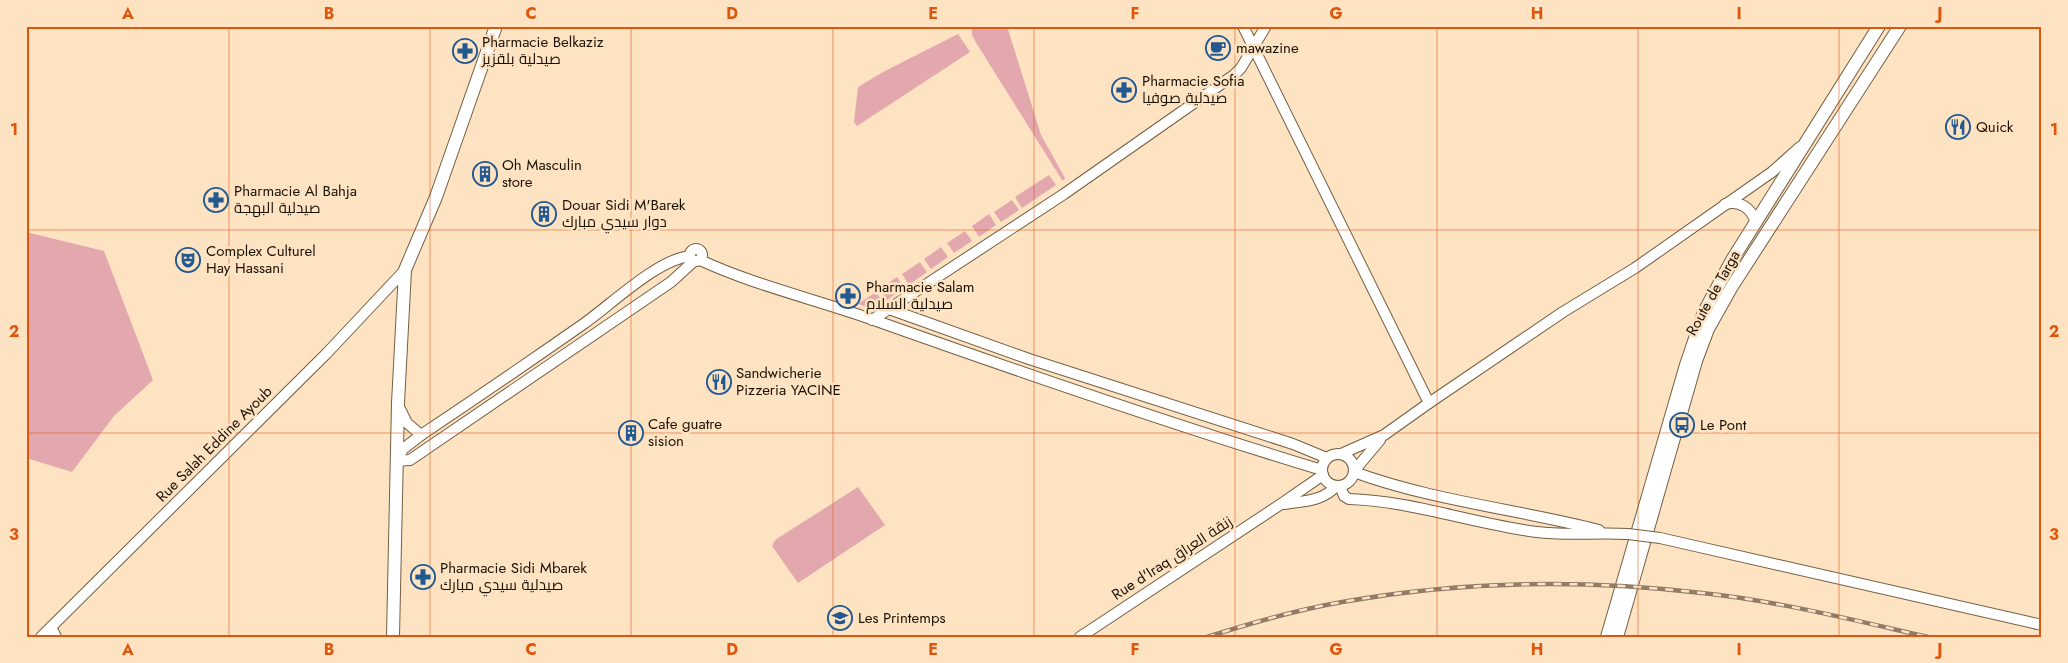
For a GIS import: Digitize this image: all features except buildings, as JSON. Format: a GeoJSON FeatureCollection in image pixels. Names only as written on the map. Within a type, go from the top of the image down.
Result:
{"type":"FeatureCollection","features":[{"type":"Feature","properties":{"kind":"main road"},"geometry":{"type":"LineString","coordinates":[[393,637],[396,461],[405,270],[436,197],[496,26]]}},
{"type":"Feature","properties":{"kind":"main road","name":"Route de Targa"},"geometry":{"type":"LineString","coordinates":[[1608,637],[1698,326],[1718,284],[1879,26]]}},
{"type":"Feature","properties":{"kind":"main road","name":"Route de Targa"},"geometry":{"type":"LineString","coordinates":[[1616,637],[1696,361],[1708,329],[1731,288],[1900,26]]}},
{"type":"Feature","properties":{"kind":"street"},"geometry":{"type":"LineString","coordinates":[[1243,26],[1428,403]]}},
{"type":"Feature","properties":{"kind":"street"},"geometry":{"type":"LineString","coordinates":[[872,320],[1064,194],[1234,75],[1241,68],[1266,26]]}},
{"type":"Feature","properties":{"kind":"street"},"geometry":{"type":"LineString","coordinates":[[1322,472],[1328,458],[1384,435],[1563,312],[1642,264],[1724,204],[1772,172],[1807,141]]}},
{"type":"Feature","properties":{"kind":"street"},"geometry":{"type":"LineString","coordinates":[[1724,204],[1732,202],[1743,205],[1752,212],[1756,223]]}},
{"type":"Feature","properties":{"kind":"street"},"geometry":{"type":"LineString","coordinates":[[396,461],[403,449],[421,435],[584,324],[652,272],[674,259],[695,259],[1032,375],[1305,464],[1322,472],[1327,482],[1338,486],[1344,496],[1349,499]]}},
{"type":"Feature","properties":{"kind":"street"},"geometry":{"type":"LineString","coordinates":[[396,461],[410,460],[671,282],[695,259]]}},
{"type":"Feature","properties":{"kind":"street","name":"Rue Salah Eddine Ayoub"},"geometry":{"type":"LineString","coordinates":[[41,637],[54,632],[327,353],[405,270]]}},
{"type":"Feature","properties":{"kind":"street"},"geometry":{"type":"LineString","coordinates":[[889,308],[1029,358],[1279,439],[1328,458]]}},
{"type":"Feature","properties":{"kind":"street"},"geometry":{"type":"LineString","coordinates":[[398,403],[407,423],[421,435]]}},
{"type":"Feature","properties":{"kind":"street"},"geometry":{"type":"LineString","coordinates":[[1338,486],[1349,482],[1354,472],[1384,435]]}},
{"type":"Feature","properties":{"kind":"street"},"geometry":{"type":"LineString","coordinates":[[1341,454],[1349,459],[1354,472],[1373,480],[1474,505],[1563,521],[1612,533]]}},
{"type":"Feature","properties":{"kind":"street"},"geometry":{"type":"LineString","coordinates":[[1369,454],[1367,468],[1373,480]]}},
{"type":"Feature","properties":{"kind":"street"},"geometry":{"type":"LineString","coordinates":[[1303,489],[1309,474],[1305,464]]}},
{"type":"Feature","properties":{"kind":"street","name":"Rue d'Iraq زنقة العراق"},"geometry":{"type":"LineString","coordinates":[[1080,637],[1303,489],[1322,472]]}},
{"type":"Feature","properties":{"kind":"street","name":"Rue d'Iraq زنقة العراق"},"geometry":{"type":"LineString","coordinates":[[1281,504],[1319,498],[1328,495],[1338,486]]}},
{"type":"Feature","properties":{"kind":"street"},"geometry":{"type":"LineString","coordinates":[[1319,498],[1395,503],[1478,522],[1538,532],[1560,534],[1612,533],[1660,538],[2042,625]]}},
{"type":"Feature","properties":{"kind":"shaded area"},"geometry":{"type":"Polygon","coordinates":[[[977,26],[1007,26],[1041,135],[1065,178],[1064,180],[1062,180],[975,41],[972,29],[977,26]]]}},
{"type":"Feature","properties":{"kind":"shaded area"},"geometry":{"type":"Polygon","coordinates":[[[958,34],[970,52],[857,126],[854,122],[858,87],[883,72],[958,34]]]}},
{"type":"Feature","properties":{"kind":"shaded area"},"geometry":{"type":"Polygon","coordinates":[[[1049,175],[1056,185],[1022,208],[1015,197],[1049,175]]]}},
{"type":"Feature","properties":{"kind":"shaded area"},"geometry":{"type":"Polygon","coordinates":[[[1012,200],[1019,210],[1001,222],[994,212],[1012,200]]]}},
{"type":"Feature","properties":{"kind":"shaded area"},"geometry":{"type":"Polygon","coordinates":[[[989,214],[996,225],[979,237],[972,226],[989,214]]]}},
{"type":"Feature","properties":{"kind":"shaded area"},"geometry":{"type":"Polygon","coordinates":[[[965,231],[972,241],[954,253],[947,243],[965,231]]]}},
{"type":"Feature","properties":{"kind":"shaded area"},"geometry":{"type":"Polygon","coordinates":[[[26,232],[104,251],[153,380],[114,416],[72,472],[26,458],[26,232]]]}},
{"type":"Feature","properties":{"kind":"shaded area"},"geometry":{"type":"Polygon","coordinates":[[[941,247],[948,257],[931,269],[924,259],[941,247]]]}},
{"type":"Feature","properties":{"kind":"shaded area"},"geometry":{"type":"Polygon","coordinates":[[[920,262],[927,272],[909,285],[902,274],[920,262]]]}},
{"type":"Feature","properties":{"kind":"shaded area"},"geometry":{"type":"Polygon","coordinates":[[[897,277],[904,288],[887,300],[880,289],[897,277]]]}},
{"type":"Feature","properties":{"kind":"shaded area"},"geometry":{"type":"Polygon","coordinates":[[[876,292],[883,302],[873,309],[858,304],[876,292]]]}},
{"type":"Feature","properties":{"kind":"shaded area"},"geometry":{"type":"Polygon","coordinates":[[[858,487],[885,525],[798,583],[772,546],[775,540],[858,487]]]}},
{"type":"Feature","properties":{"kind":"railway"},"geometry":{"type":"LineString","coordinates":[[1207,637],[1257,622],[1342,602],[1432,590],[1522,584],[1612,586],[1730,596],[1815,612],[1928,637]]}},
{"type":"Feature","properties":{"kind":"place","name":"mawazine"},"geometry":{"type":"Point","coordinates":[1218,48]}},
{"type":"Feature","properties":{"kind":"place","name":"Pharmacie Belkaziz صيدلية بلقزيز"},"geometry":{"type":"Point","coordinates":[465,51]}},
{"type":"Feature","properties":{"kind":"place","name":"Pharmacie Sofia صيدلية صوفيا"},"geometry":{"type":"Point","coordinates":[1124,90]}},
{"type":"Feature","properties":{"kind":"place","name":"Quick"},"geometry":{"type":"Point","coordinates":[1958,127]}},
{"type":"Feature","properties":{"kind":"place","name":"Oh Masculin store"},"geometry":{"type":"Point","coordinates":[485,174]}},
{"type":"Feature","properties":{"kind":"place","name":"Pharmacie Al Bahja صيدلية البهجة"},"geometry":{"type":"Point","coordinates":[216,200]}},
{"type":"Feature","properties":{"kind":"place","name":"Douar Sidi M'Barek دوار سيدي مبارك"},"geometry":{"type":"Point","coordinates":[544,214]}},
{"type":"Feature","properties":{"kind":"place","name":"Complex Culturel Hay Hassani"},"geometry":{"type":"Point","coordinates":[188,260]}},
{"type":"Feature","properties":{"kind":"place","name":"Pharmacie Salam صيدلية السلام"},"geometry":{"type":"Point","coordinates":[848,296]}},
{"type":"Feature","properties":{"kind":"place","name":"Sandwicherie Pizzeria YACINE"},"geometry":{"type":"Point","coordinates":[719,382]}},
{"type":"Feature","properties":{"kind":"place","name":"Le Pont"},"geometry":{"type":"Point","coordinates":[1682,425]}},
{"type":"Feature","properties":{"kind":"place","name":"Cafe guatre sision"},"geometry":{"type":"Point","coordinates":[631,433]}},
{"type":"Feature","properties":{"kind":"place","name":"Pharmacie Sidi Mbarek صيدلية سيدي مبارك"},"geometry":{"type":"Point","coordinates":[423,577]}},
{"type":"Feature","properties":{"kind":"place","name":"Les Printemps"},"geometry":{"type":"Point","coordinates":[840,618]}}]}
